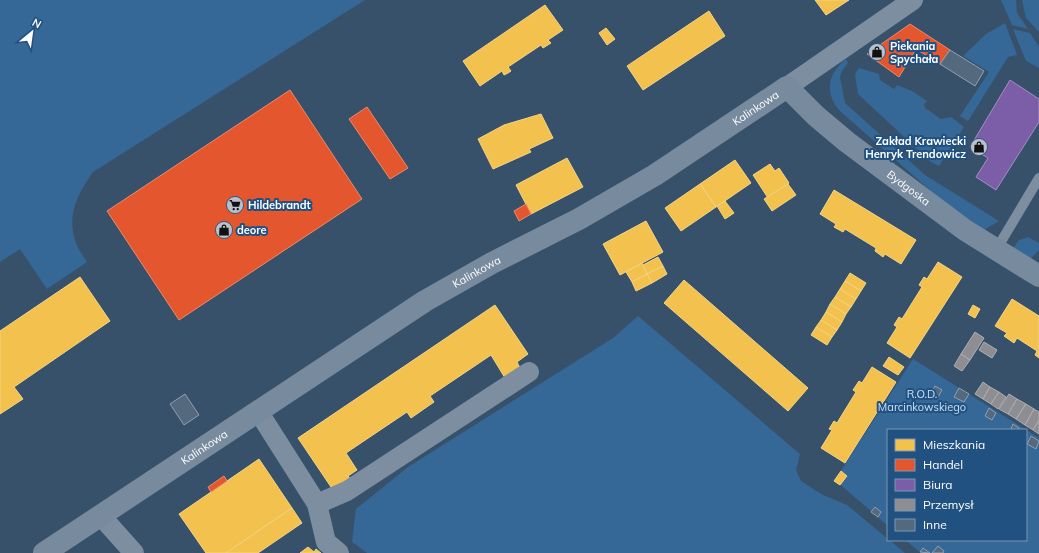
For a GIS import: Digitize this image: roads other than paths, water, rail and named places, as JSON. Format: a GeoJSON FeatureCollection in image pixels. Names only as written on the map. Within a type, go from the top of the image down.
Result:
{"type":"FeatureCollection","features":[{"type":"Feature","properties":{"kind":"street","name":"Kalinkowa"},"geometry":{"type":"LineString","coordinates":[[44,553],[425,302],[492,263],[579,219],[649,178],[787,87],[913,0]]}},
{"type":"Feature","properties":{"kind":"street","name":"Bydgoska"},"geometry":{"type":"LineString","coordinates":[[787,87],[816,116],[847,142],[965,230],[1039,276]]}},
{"type":"Feature","properties":{"kind":"street"},"geometry":{"type":"LineString","coordinates":[[317,504],[347,492],[529,372]]}},
{"type":"Feature","properties":{"kind":"street"},"geometry":{"type":"LineString","coordinates":[[258,411],[317,504],[326,542],[339,553]]}},
{"type":"Feature","properties":{"kind":"street"},"geometry":{"type":"LineString","coordinates":[[101,516],[134,553]]}},
{"type":"Feature","properties":{"kind":"lane"},"geometry":{"type":"LineString","coordinates":[[996,250],[1039,178]]}},
{"type":"Feature","properties":{"kind":"place","name":"Piekania Spychała"},"geometry":{"type":"Point","coordinates":[877,52]}},
{"type":"Feature","properties":{"kind":"place","name":"Zakład Krawiecki Henryk Trendowicz"},"geometry":{"type":"Point","coordinates":[979,147]}},
{"type":"Feature","properties":{"kind":"place","name":"Hildebrandt"},"geometry":{"type":"Point","coordinates":[235,205]}},
{"type":"Feature","properties":{"kind":"place","name":"deore"},"geometry":{"type":"Point","coordinates":[224,230]}},
{"type":"Feature","properties":{"kind":"park label","name":"R.O.D. Marcinkowskiego"},"geometry":{"type":"Point","coordinates":[922,400]}}]}
